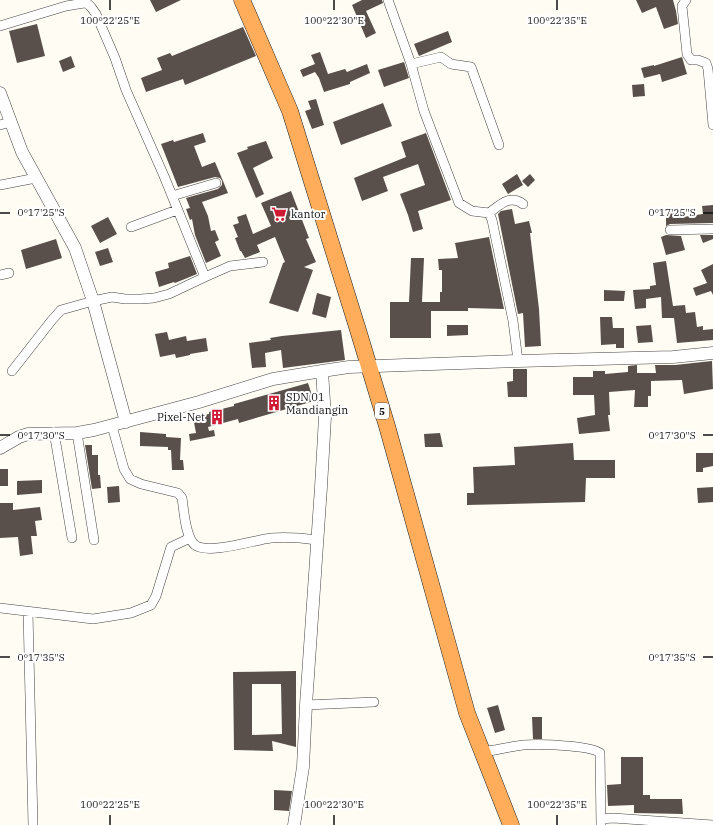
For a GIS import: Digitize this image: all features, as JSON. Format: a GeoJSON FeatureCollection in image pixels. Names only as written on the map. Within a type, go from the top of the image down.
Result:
{"type":"FeatureCollection","features":[{"type":"Feature","properties":{"kind":"highway","name":"5"},"geometry":{"type":"LineString","coordinates":[[242,0],[290,111],[370,367],[467,712],[511,825]]}},
{"type":"Feature","properties":{"kind":"street"},"geometry":{"type":"LineString","coordinates":[[388,0],[424,111],[459,203],[472,211],[489,213],[511,200],[518,200],[523,204]]}},
{"type":"Feature","properties":{"kind":"street"},"geometry":{"type":"LineString","coordinates":[[686,0],[682,6],[688,54],[691,60],[698,60],[706,63],[708,69],[713,125]]}},
{"type":"Feature","properties":{"kind":"street"},"geometry":{"type":"LineString","coordinates":[[0,26],[66,6],[84,3],[88,4],[96,14],[115,58],[126,90],[152,148],[205,277]]}},
{"type":"Feature","properties":{"kind":"street"},"geometry":{"type":"LineString","coordinates":[[410,64],[441,57],[452,64],[471,67],[500,145]]}},
{"type":"Feature","properties":{"kind":"street"},"geometry":{"type":"LineString","coordinates":[[0,93],[6,124],[75,248],[93,301],[126,422]]}},
{"type":"Feature","properties":{"kind":"street"},"geometry":{"type":"LineString","coordinates":[[0,185],[36,178]]}},
{"type":"Feature","properties":{"kind":"street"},"geometry":{"type":"LineString","coordinates":[[172,196],[216,183]]}},
{"type":"Feature","properties":{"kind":"street"},"geometry":{"type":"LineString","coordinates":[[131,227],[177,210]]}},
{"type":"Feature","properties":{"kind":"street"},"geometry":{"type":"LineString","coordinates":[[489,213],[492,220],[511,313],[518,361]]}},
{"type":"Feature","properties":{"kind":"street"},"geometry":{"type":"LineString","coordinates":[[670,230],[713,229]]}},
{"type":"Feature","properties":{"kind":"street"},"geometry":{"type":"LineString","coordinates":[[12,370],[61,310],[112,297],[133,299],[154,298],[169,294],[230,266],[263,262]]}},
{"type":"Feature","properties":{"kind":"street"},"geometry":{"type":"LineString","coordinates":[[0,448],[19,437],[28,434],[54,432],[77,433],[112,426],[273,380],[322,370],[518,361],[673,357],[713,353]]}},
{"type":"Feature","properties":{"kind":"street"},"geometry":{"type":"LineString","coordinates":[[294,825],[303,767],[322,480],[324,417],[322,370]]}},
{"type":"Feature","properties":{"kind":"street"},"geometry":{"type":"LineString","coordinates":[[112,426],[124,469],[130,479],[142,484],[178,493],[182,498],[190,538],[200,547],[210,548],[234,546],[270,538],[317,540]]}},
{"type":"Feature","properties":{"kind":"street"},"geometry":{"type":"LineString","coordinates":[[54,432],[72,538]]}},
{"type":"Feature","properties":{"kind":"street"},"geometry":{"type":"LineString","coordinates":[[77,433],[94,540]]}},
{"type":"Feature","properties":{"kind":"street"},"geometry":{"type":"LineString","coordinates":[[0,608],[93,619],[131,613],[151,605],[156,596],[171,547],[190,538]]}},
{"type":"Feature","properties":{"kind":"street"},"geometry":{"type":"LineString","coordinates":[[28,612],[33,825]]}},
{"type":"Feature","properties":{"kind":"street"},"geometry":{"type":"LineString","coordinates":[[306,705],[374,702]]}},
{"type":"Feature","properties":{"kind":"street"},"geometry":{"type":"LineString","coordinates":[[482,752],[524,745],[589,748],[600,754],[601,822],[613,818],[711,825]]}},
{"type":"Feature","properties":{"kind":"building"},"geometry":{"type":"Polygon","coordinates":[[[150,0],[181,0],[156,12],[150,0]]]}},
{"type":"Feature","properties":{"kind":"building"},"geometry":{"type":"Polygon","coordinates":[[[362,0],[382,0],[383,3],[366,11],[376,33],[366,38],[352,5],[362,0]]]}},
{"type":"Feature","properties":{"kind":"building"},"geometry":{"type":"Polygon","coordinates":[[[636,0],[673,0],[678,24],[664,29],[656,7],[642,13],[636,0]]]}},
{"type":"Feature","properties":{"kind":"building"},"geometry":{"type":"Polygon","coordinates":[[[37,24],[45,56],[17,63],[9,31],[37,24]]]}},
{"type":"Feature","properties":{"kind":"building"},"geometry":{"type":"Polygon","coordinates":[[[243,27],[256,56],[185,85],[183,79],[146,92],[141,78],[162,70],[157,58],[170,53],[172,56],[243,27]]]}},
{"type":"Feature","properties":{"kind":"building"},"geometry":{"type":"Polygon","coordinates":[[[448,31],[452,42],[419,56],[414,44],[448,31]]]}},
{"type":"Feature","properties":{"kind":"building"},"geometry":{"type":"Polygon","coordinates":[[[320,52],[328,74],[345,69],[347,72],[367,64],[370,73],[350,82],[350,84],[324,92],[315,72],[303,77],[300,70],[315,64],[311,55],[320,52]]]}},
{"type":"Feature","properties":{"kind":"building"},"geometry":{"type":"Polygon","coordinates":[[[71,56],[75,67],[63,72],[59,61],[71,56]]]}},
{"type":"Feature","properties":{"kind":"building"},"geometry":{"type":"Polygon","coordinates":[[[682,57],[687,74],[662,82],[660,74],[644,78],[641,68],[654,66],[682,57]]]}},
{"type":"Feature","properties":{"kind":"building"},"geometry":{"type":"Polygon","coordinates":[[[404,62],[409,78],[384,87],[378,70],[404,62]]]}},
{"type":"Feature","properties":{"kind":"building"},"geometry":{"type":"Polygon","coordinates":[[[644,84],[645,96],[633,97],[632,85],[644,84]]]}},
{"type":"Feature","properties":{"kind":"building"},"geometry":{"type":"Polygon","coordinates":[[[316,99],[324,125],[312,129],[305,111],[311,109],[308,101],[316,99]]]}},
{"type":"Feature","properties":{"kind":"building"},"geometry":{"type":"Polygon","coordinates":[[[383,103],[392,126],[341,145],[333,122],[383,103]]]}},
{"type":"Feature","properties":{"kind":"building"},"geometry":{"type":"Polygon","coordinates":[[[203,133],[206,142],[194,146],[202,167],[215,162],[228,193],[202,202],[208,216],[211,231],[215,230],[219,240],[215,242],[221,256],[206,263],[195,235],[192,219],[190,220],[186,209],[190,208],[186,198],[218,189],[222,185],[222,181],[220,178],[215,177],[178,187],[161,144],[173,140],[174,142],[203,133]]]}},
{"type":"Feature","properties":{"kind":"building"},"geometry":{"type":"Polygon","coordinates":[[[426,133],[451,200],[418,211],[423,229],[413,232],[400,194],[425,185],[418,164],[383,177],[388,191],[362,201],[354,178],[406,157],[401,142],[426,133]]]}},
{"type":"Feature","properties":{"kind":"building"},"geometry":{"type":"Polygon","coordinates":[[[266,141],[273,158],[253,168],[264,194],[256,198],[237,153],[248,149],[247,147],[266,141]]]}},
{"type":"Feature","properties":{"kind":"building"},"geometry":{"type":"Polygon","coordinates":[[[517,174],[523,185],[508,194],[502,184],[517,174]]]}},
{"type":"Feature","properties":{"kind":"building"},"geometry":{"type":"Polygon","coordinates":[[[530,174],[535,180],[528,187],[522,181],[530,174]]]}},
{"type":"Feature","properties":{"kind":"building"},"geometry":{"type":"Polygon","coordinates":[[[291,191],[309,238],[306,239],[316,262],[304,267],[313,270],[298,312],[269,303],[283,263],[285,262],[275,237],[257,245],[260,252],[245,258],[240,251],[235,238],[238,237],[233,225],[239,223],[237,217],[246,214],[253,234],[271,226],[261,203],[291,191]]]}},
{"type":"Feature","properties":{"kind":"building"},"geometry":{"type":"Polygon","coordinates":[[[713,205],[713,223],[670,224],[666,226],[666,212],[682,211],[683,217],[703,214],[702,206],[713,205]]]}},
{"type":"Feature","properties":{"kind":"building"},"geometry":{"type":"Polygon","coordinates":[[[512,209],[515,224],[529,221],[532,233],[530,233],[539,309],[541,346],[525,347],[523,313],[518,314],[498,214],[501,211],[512,209]]]}},
{"type":"Feature","properties":{"kind":"building"},"geometry":{"type":"Polygon","coordinates":[[[108,217],[117,234],[100,243],[91,226],[108,217]]]}},
{"type":"Feature","properties":{"kind":"building"},"geometry":{"type":"Polygon","coordinates":[[[666,235],[681,236],[685,250],[666,255],[661,237],[666,235]]]}},
{"type":"Feature","properties":{"kind":"building"},"geometry":{"type":"Polygon","coordinates":[[[700,235],[713,235],[713,239],[703,243],[700,235]]]}},
{"type":"Feature","properties":{"kind":"building"},"geometry":{"type":"Polygon","coordinates":[[[489,237],[504,309],[468,308],[468,311],[431,311],[431,338],[390,338],[390,302],[409,302],[411,258],[424,258],[422,302],[440,302],[440,292],[442,292],[442,270],[439,270],[438,259],[458,258],[455,243],[489,237]]]}},
{"type":"Feature","properties":{"kind":"building"},"geometry":{"type":"Polygon","coordinates":[[[56,239],[62,258],[26,269],[21,250],[56,239]]]}},
{"type":"Feature","properties":{"kind":"building"},"geometry":{"type":"Polygon","coordinates":[[[108,248],[113,262],[100,266],[95,252],[108,248]]]}},
{"type":"Feature","properties":{"kind":"building"},"geometry":{"type":"Polygon","coordinates":[[[190,256],[197,274],[175,283],[174,282],[159,287],[155,272],[169,268],[168,263],[190,256]]]}},
{"type":"Feature","properties":{"kind":"building"},"geometry":{"type":"Polygon","coordinates":[[[666,261],[673,306],[685,305],[686,313],[695,312],[697,327],[703,326],[703,330],[713,329],[713,340],[677,343],[674,318],[662,318],[661,297],[646,299],[646,308],[635,309],[633,290],[650,289],[650,286],[656,285],[653,263],[666,261]]]}},
{"type":"Feature","properties":{"kind":"building"},"geometry":{"type":"Polygon","coordinates":[[[713,264],[713,295],[711,291],[696,296],[693,288],[707,283],[701,270],[713,264]]]}},
{"type":"Feature","properties":{"kind":"building"},"geometry":{"type":"Polygon","coordinates":[[[604,290],[625,291],[624,301],[604,301],[604,290]]]}},
{"type":"Feature","properties":{"kind":"building"},"geometry":{"type":"Polygon","coordinates":[[[317,293],[331,297],[326,318],[312,314],[317,293]]]}},
{"type":"Feature","properties":{"kind":"building"},"geometry":{"type":"Polygon","coordinates":[[[600,317],[612,317],[613,328],[624,328],[624,348],[616,348],[616,344],[601,345],[600,317]]]}},
{"type":"Feature","properties":{"kind":"building"},"geometry":{"type":"Polygon","coordinates":[[[447,325],[468,325],[468,335],[447,336],[447,325]]]}},
{"type":"Feature","properties":{"kind":"building"},"geometry":{"type":"Polygon","coordinates":[[[651,325],[653,342],[638,343],[636,326],[651,325]]]}},
{"type":"Feature","properties":{"kind":"building"},"geometry":{"type":"Polygon","coordinates":[[[341,330],[345,360],[283,368],[281,350],[265,353],[266,367],[252,368],[249,343],[271,340],[270,338],[282,336],[341,330]]]}},
{"type":"Feature","properties":{"kind":"building"},"geometry":{"type":"Polygon","coordinates":[[[167,332],[169,340],[186,336],[187,341],[206,338],[208,351],[176,358],[175,354],[160,357],[155,334],[167,332]]]}},
{"type":"Feature","properties":{"kind":"building"},"geometry":{"type":"Polygon","coordinates":[[[712,361],[713,389],[684,394],[682,380],[651,381],[651,396],[648,396],[648,407],[634,407],[635,390],[609,392],[610,415],[608,415],[610,431],[579,434],[577,418],[595,415],[594,395],[573,395],[573,377],[593,377],[593,371],[605,371],[605,374],[628,372],[628,366],[637,365],[637,373],[656,373],[655,365],[675,365],[712,361]]]}},
{"type":"Feature","properties":{"kind":"building"},"geometry":{"type":"Polygon","coordinates":[[[513,369],[527,369],[527,397],[508,397],[507,382],[513,381],[513,369]]]}},
{"type":"Feature","properties":{"kind":"building","name":"SDN 01 Mandiangin"},"geometry":{"type":"Polygon","coordinates":[[[308,383],[314,401],[239,423],[238,419],[208,427],[209,431],[214,430],[215,436],[190,441],[189,434],[196,433],[193,417],[209,414],[209,412],[234,406],[234,404],[308,383]]]}},
{"type":"Feature","properties":{"kind":"building"},"geometry":{"type":"Polygon","coordinates":[[[140,432],[166,434],[166,437],[181,438],[180,460],[183,460],[184,470],[172,470],[171,450],[168,450],[168,447],[140,446],[140,432]]]}},
{"type":"Feature","properties":{"kind":"building"},"geometry":{"type":"Polygon","coordinates":[[[440,433],[443,447],[425,447],[424,434],[440,433]]]}},
{"type":"Feature","properties":{"kind":"building"},"geometry":{"type":"Polygon","coordinates":[[[573,443],[574,460],[615,460],[615,478],[586,478],[585,502],[467,505],[467,493],[474,493],[473,467],[515,465],[514,447],[573,443]]]}},
{"type":"Feature","properties":{"kind":"building"},"geometry":{"type":"Polygon","coordinates":[[[85,445],[92,445],[92,455],[98,455],[98,475],[100,475],[101,488],[92,489],[85,445]]]}},
{"type":"Feature","properties":{"kind":"building"},"geometry":{"type":"Polygon","coordinates":[[[696,453],[713,453],[713,466],[703,468],[703,472],[696,472],[696,453]]]}},
{"type":"Feature","properties":{"kind":"building"},"geometry":{"type":"Polygon","coordinates":[[[0,469],[8,469],[8,486],[0,486],[0,469]]]}},
{"type":"Feature","properties":{"kind":"building"},"geometry":{"type":"Polygon","coordinates":[[[42,480],[42,493],[17,495],[17,481],[42,480]]]}},
{"type":"Feature","properties":{"kind":"building"},"geometry":{"type":"Polygon","coordinates":[[[119,486],[120,502],[108,503],[107,487],[119,486]]]}},
{"type":"Feature","properties":{"kind":"building"},"geometry":{"type":"Polygon","coordinates":[[[713,487],[713,502],[698,503],[697,488],[713,487]]]}},
{"type":"Feature","properties":{"kind":"building"},"geometry":{"type":"Polygon","coordinates":[[[0,503],[13,503],[13,510],[40,507],[42,520],[35,521],[37,536],[31,536],[33,554],[20,556],[18,537],[0,538],[0,503]]]}},
{"type":"Feature","properties":{"kind":"building"},"geometry":{"type":"Polygon","coordinates":[[[296,671],[296,747],[272,741],[273,751],[234,750],[233,672],[296,671]],[[252,684],[252,735],[282,734],[281,684],[252,684]]]}},
{"type":"Feature","properties":{"kind":"building"},"geometry":{"type":"Polygon","coordinates":[[[498,705],[505,730],[495,733],[487,708],[498,705]]]}},
{"type":"Feature","properties":{"kind":"building"},"geometry":{"type":"Polygon","coordinates":[[[532,717],[542,717],[542,739],[533,739],[532,717]]]}},
{"type":"Feature","properties":{"kind":"building"},"geometry":{"type":"Polygon","coordinates":[[[621,757],[643,757],[643,795],[650,795],[650,799],[682,799],[683,814],[634,813],[634,805],[608,806],[607,785],[621,784],[621,757]]]}},
{"type":"Feature","properties":{"kind":"building"},"geometry":{"type":"Polygon","coordinates":[[[274,790],[292,791],[289,811],[274,810],[274,790]]]}},
{"type":"Feature","properties":{"kind":"place","name":"kantor"},"geometry":{"type":"Point","coordinates":[279,214]}},
{"type":"Feature","properties":{"kind":"place","name":"SDN 01 Mandiangin"},"geometry":{"type":"Point","coordinates":[274,403]}},
{"type":"Feature","properties":{"kind":"place","name":"Pixel-Net"},"geometry":{"type":"Point","coordinates":[217,417]}}]}
